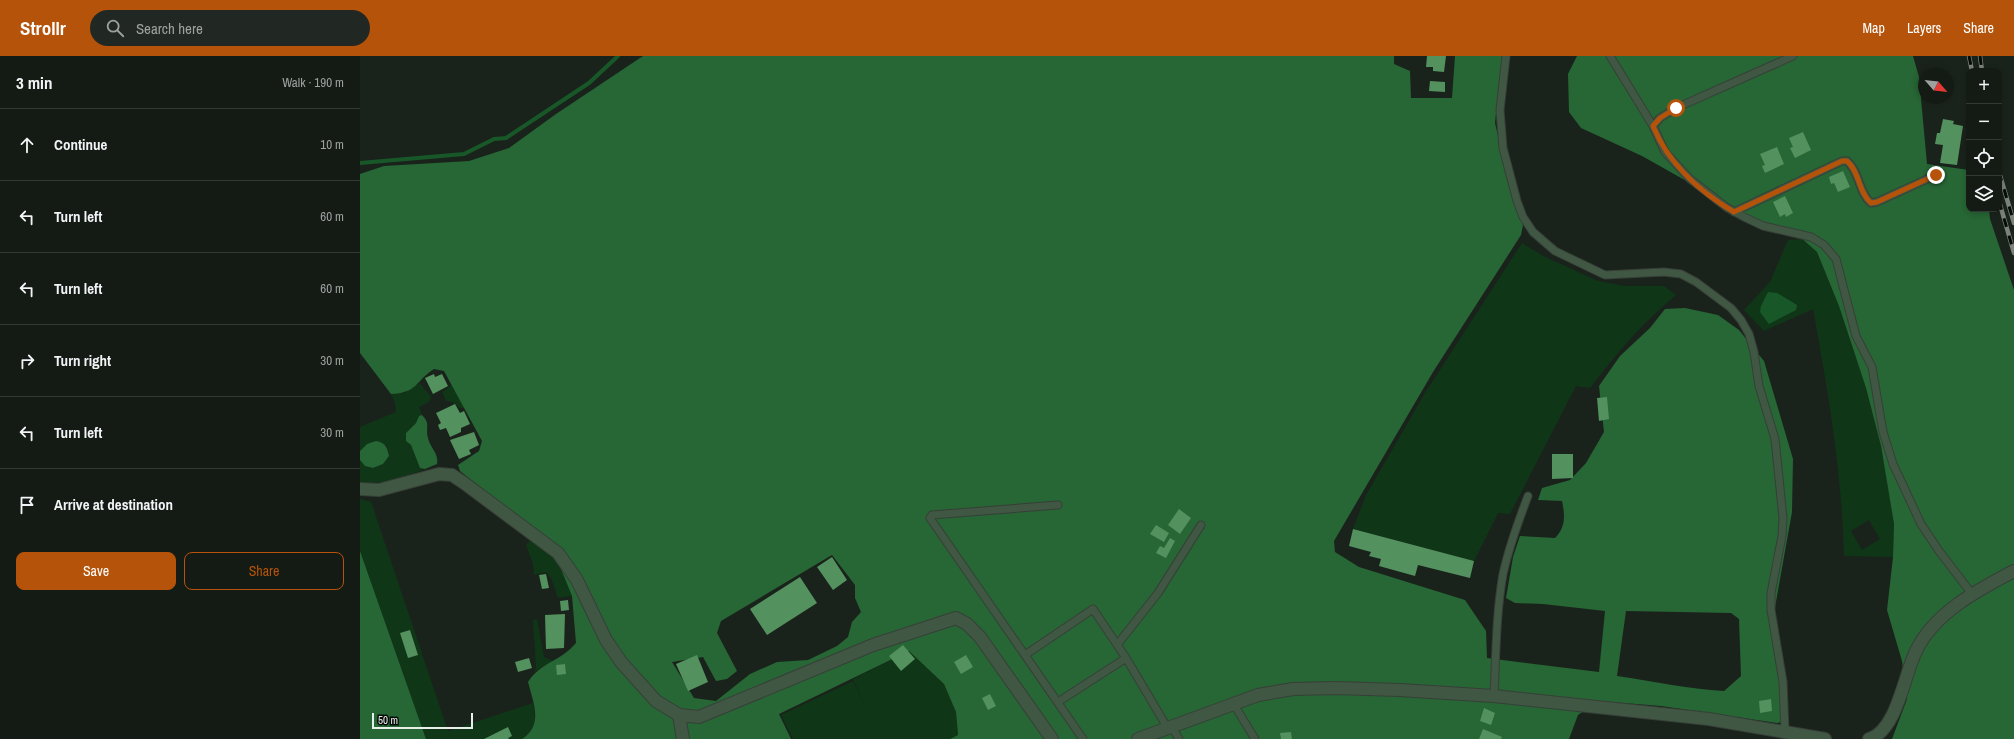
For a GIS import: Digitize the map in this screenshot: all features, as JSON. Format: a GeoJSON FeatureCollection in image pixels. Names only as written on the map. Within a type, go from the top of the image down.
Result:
{"type":"FeatureCollection","features":[{"type":"Feature","properties":{"kind":"street"},"geometry":{"type":"LineString","coordinates":[[360,489],[379,490],[439,474],[452,475],[464,483],[558,553],[577,580],[606,640],[621,662],[656,701],[679,715],[690,718],[699,717],[873,645],[956,618],[967,624],[980,637],[1052,739]]}},
{"type":"Feature","properties":{"kind":"street"},"geometry":{"type":"LineString","coordinates":[[1874,738],[1890,720],[1916,650],[1931,627],[1972,594],[2014,571]]}},
{"type":"Feature","properties":{"kind":"street"},"geometry":{"type":"LineString","coordinates":[[1138,739],[1258,695],[1293,689],[1328,688],[1400,690],[1494,696],[1710,719],[1825,739]]}},
{"type":"Feature","properties":{"kind":"street"},"geometry":{"type":"LineString","coordinates":[[679,715],[683,739]]}},
{"type":"Feature","properties":{"kind":"lane"},"geometry":{"type":"LineString","coordinates":[[1506,56],[1500,110],[1503,148],[1517,201],[1533,232],[1555,251],[1605,275],[1657,272],[1681,274],[1696,282],[1731,308],[1741,320],[1749,334],[1754,352],[1759,386],[1775,439],[1783,518],[1782,536],[1771,593],[1771,610],[1783,682],[1785,731]]}},
{"type":"Feature","properties":{"kind":"lane"},"geometry":{"type":"LineString","coordinates":[[1610,56],[1653,126],[1665,152],[1690,179],[1734,212],[1762,226],[1811,236],[1824,245],[1836,259],[1856,336],[1874,376],[1883,432],[1893,464],[1921,524],[1939,551],[1972,594]]}},
{"type":"Feature","properties":{"kind":"lane"},"geometry":{"type":"LineString","coordinates":[[1653,126],[1660,118],[1676,108],[1793,56]]}},
{"type":"Feature","properties":{"kind":"lane"},"geometry":{"type":"LineString","coordinates":[[1734,212],[1842,161],[1847,161],[1852,165],[1863,193],[1871,203],[1877,202],[1936,175]]}},
{"type":"Feature","properties":{"kind":"lane"},"geometry":{"type":"LineString","coordinates":[[1494,696],[1498,615],[1503,575],[1513,536],[1528,496]]}},
{"type":"Feature","properties":{"kind":"lane"},"geometry":{"type":"LineString","coordinates":[[1058,504],[932,515],[930,518],[1083,739]]}},
{"type":"Feature","properties":{"kind":"lane"},"geometry":{"type":"LineString","coordinates":[[1117,645],[1158,593],[1202,525]]}},
{"type":"Feature","properties":{"kind":"lane"},"geometry":{"type":"LineString","coordinates":[[1025,655],[1093,609],[1126,658],[1169,727],[1179,739]]}},
{"type":"Feature","properties":{"kind":"lane"},"geometry":{"type":"LineString","coordinates":[[1058,702],[1126,658]]}},
{"type":"Feature","properties":{"kind":"lane"},"geometry":{"type":"LineString","coordinates":[[1233,704],[1255,739]]}},
{"type":"Feature","properties":{"kind":"shaded area"},"geometry":{"type":"Polygon","coordinates":[[[643,56],[1394,56],[1394,64],[1410,71],[1411,98],[1452,98],[1455,56],[1502,56],[1495,123],[1512,196],[1523,225],[1521,235],[1433,372],[1334,541],[1335,552],[1359,567],[1465,600],[1486,631],[1487,658],[1599,672],[1605,611],[1543,604],[1515,603],[1506,598],[1513,557],[1520,536],[1555,538],[1559,534],[1564,521],[1562,501],[1538,500],[1542,488],[1570,480],[1586,463],[1604,432],[1599,386],[1620,356],[1650,328],[1665,309],[1685,308],[1718,315],[1739,330],[1764,361],[1793,459],[1792,512],[1774,613],[1788,721],[1777,723],[1661,706],[1598,701],[1578,715],[1569,739],[950,739],[958,735],[956,712],[944,684],[909,651],[779,714],[791,739],[522,739],[529,733],[535,720],[534,705],[528,682],[533,675],[545,665],[564,654],[576,643],[572,596],[556,557],[484,490],[460,471],[458,465],[479,451],[482,441],[444,371],[434,369],[411,389],[400,393],[391,394],[360,353],[360,174],[384,166],[469,161],[509,148],[556,114],[643,56]],[[832,555],[721,621],[717,633],[737,671],[727,679],[716,681],[703,657],[672,662],[694,698],[716,701],[750,674],[777,662],[808,660],[837,646],[848,637],[852,622],[861,612],[855,598],[855,585],[832,555]],[[1626,611],[1617,676],[1684,687],[1724,691],[1741,676],[1739,619],[1731,613],[1626,611]]]}},
{"type":"Feature","properties":{"kind":"shaded area"},"geometry":{"type":"Polygon","coordinates":[[[1577,56],[1913,56],[1918,74],[1918,104],[1921,104],[1927,164],[1966,170],[1966,212],[1989,212],[1990,219],[2014,290],[2014,739],[1892,739],[1907,699],[1902,661],[1887,610],[1893,557],[1894,524],[1881,446],[1866,388],[1839,306],[1817,252],[1791,229],[1761,223],[1642,156],[1581,128],[1569,112],[1568,74],[1577,56]]]}},
{"type":"Feature","properties":{"kind":"shaded area"},"geometry":{"type":"Polygon","coordinates":[[[1802,239],[1817,252],[1839,306],[1866,388],[1881,446],[1894,524],[1893,557],[1844,556],[1843,525],[1837,463],[1829,401],[1813,309],[1764,331],[1744,310],[1770,282],[1788,240],[1802,239]],[[1869,520],[1851,531],[1862,550],[1880,539],[1869,520]]]}},
{"type":"Feature","properties":{"kind":"shaded area"},"geometry":{"type":"Polygon","coordinates":[[[1522,243],[1543,256],[1598,281],[1625,286],[1664,286],[1676,295],[1630,339],[1590,388],[1576,386],[1510,514],[1498,513],[1474,561],[1353,529],[1366,495],[1425,393],[1522,243]]]}},
{"type":"Feature","properties":{"kind":"shaded area"},"geometry":{"type":"Polygon","coordinates":[[[1768,292],[1777,293],[1797,305],[1796,310],[1769,324],[1760,312],[1761,306],[1768,292]]]}},
{"type":"Feature","properties":{"kind":"shaded area"},"geometry":{"type":"Polygon","coordinates":[[[420,383],[431,397],[429,402],[419,407],[422,415],[419,416],[416,423],[406,433],[406,441],[411,445],[420,468],[425,469],[385,482],[360,482],[360,460],[365,466],[373,468],[383,464],[389,456],[387,446],[367,444],[360,451],[360,427],[396,412],[395,403],[391,394],[404,393],[420,383]]]}},
{"type":"Feature","properties":{"kind":"shaded area"},"geometry":{"type":"Polygon","coordinates":[[[452,385],[465,408],[460,408],[452,402],[446,401],[442,392],[452,385]]]}},
{"type":"Feature","properties":{"kind":"shaded area"},"geometry":{"type":"Polygon","coordinates":[[[422,415],[427,424],[428,438],[437,457],[437,464],[425,469],[420,468],[411,445],[406,441],[406,433],[416,423],[419,416],[422,415]]]}},
{"type":"Feature","properties":{"kind":"shaded area"},"geometry":{"type":"Polygon","coordinates":[[[376,441],[386,446],[389,456],[383,464],[373,468],[365,466],[360,460],[360,451],[367,444],[376,441]]]}},
{"type":"Feature","properties":{"kind":"shaded area"},"geometry":{"type":"Polygon","coordinates":[[[360,499],[371,502],[448,731],[533,703],[535,719],[533,727],[522,739],[426,739],[360,551],[360,499]]]}},
{"type":"Feature","properties":{"kind":"shaded area"},"geometry":{"type":"Polygon","coordinates":[[[531,540],[556,557],[572,596],[558,598],[551,578],[546,572],[534,575],[533,564],[526,545],[531,540]]]}},
{"type":"Feature","properties":{"kind":"shaded area"},"geometry":{"type":"Polygon","coordinates":[[[360,551],[426,739],[360,739],[360,551]]]}},
{"type":"Feature","properties":{"kind":"shaded area"},"geometry":{"type":"Polygon","coordinates":[[[537,619],[544,657],[553,661],[534,672],[536,668],[533,620],[537,619]]]}},
{"type":"Feature","properties":{"kind":"shaded area"},"geometry":{"type":"Polygon","coordinates":[[[909,651],[944,684],[956,712],[958,735],[950,739],[793,739],[781,715],[853,681],[865,706],[853,679],[909,651]]]}},
{"type":"Feature","properties":{"kind":"building"},"geometry":{"type":"Polygon","coordinates":[[[1427,56],[1446,56],[1444,72],[1433,71],[1433,67],[1426,67],[1427,56]]]}},
{"type":"Feature","properties":{"kind":"building"},"geometry":{"type":"Polygon","coordinates":[[[1430,81],[1445,82],[1445,92],[1429,91],[1430,81]]]}},
{"type":"Feature","properties":{"kind":"building"},"geometry":{"type":"Polygon","coordinates":[[[1943,119],[1954,121],[1953,124],[1963,126],[1957,165],[1940,163],[1943,145],[1935,144],[1937,133],[1940,133],[1943,119]]]}},
{"type":"Feature","properties":{"kind":"building"},"geometry":{"type":"Polygon","coordinates":[[[1803,132],[1811,150],[1795,158],[1790,148],[1793,147],[1789,138],[1803,132]]]}},
{"type":"Feature","properties":{"kind":"building"},"geometry":{"type":"Polygon","coordinates":[[[1777,147],[1784,164],[1765,173],[1762,166],[1765,165],[1760,154],[1777,147]]]}},
{"type":"Feature","properties":{"kind":"building"},"geometry":{"type":"Polygon","coordinates":[[[1843,171],[1850,187],[1838,192],[1834,183],[1831,184],[1829,177],[1843,171]]]}},
{"type":"Feature","properties":{"kind":"building"},"geometry":{"type":"Polygon","coordinates":[[[1785,196],[1793,213],[1786,217],[1785,214],[1780,217],[1773,202],[1785,196]]]}},
{"type":"Feature","properties":{"kind":"building"},"geometry":{"type":"Polygon","coordinates":[[[434,374],[435,377],[442,374],[448,386],[433,394],[425,378],[434,374]]]}},
{"type":"Feature","properties":{"kind":"building"},"geometry":{"type":"Polygon","coordinates":[[[1607,397],[1609,419],[1599,421],[1597,398],[1607,397]]]}},
{"type":"Feature","properties":{"kind":"building"},"geometry":{"type":"Polygon","coordinates":[[[455,404],[460,413],[464,411],[470,424],[461,428],[461,432],[450,437],[446,428],[440,430],[438,425],[441,423],[436,413],[455,404]]]}},
{"type":"Feature","properties":{"kind":"building"},"geometry":{"type":"Polygon","coordinates":[[[474,432],[479,445],[469,450],[471,454],[459,459],[450,440],[474,432]]]}},
{"type":"Feature","properties":{"kind":"building"},"geometry":{"type":"Polygon","coordinates":[[[1552,454],[1573,454],[1573,478],[1552,479],[1552,454]]]}},
{"type":"Feature","properties":{"kind":"building"},"geometry":{"type":"Polygon","coordinates":[[[1179,509],[1191,518],[1180,534],[1168,525],[1179,509]]]}},
{"type":"Feature","properties":{"kind":"building"},"geometry":{"type":"Polygon","coordinates":[[[1156,525],[1169,533],[1164,542],[1150,534],[1156,525]]]}},
{"type":"Feature","properties":{"kind":"building"},"geometry":{"type":"Polygon","coordinates":[[[1353,529],[1474,561],[1470,578],[1418,565],[1415,576],[1379,566],[1381,559],[1369,556],[1371,552],[1349,546],[1353,529]]]}},
{"type":"Feature","properties":{"kind":"building"},"geometry":{"type":"Polygon","coordinates":[[[1170,538],[1175,541],[1166,558],[1156,553],[1160,546],[1164,548],[1170,538]]]}},
{"type":"Feature","properties":{"kind":"building"},"geometry":{"type":"Polygon","coordinates":[[[832,557],[847,580],[833,590],[817,567],[832,557]]]}},
{"type":"Feature","properties":{"kind":"building"},"geometry":{"type":"Polygon","coordinates":[[[546,574],[549,588],[542,589],[539,575],[546,574]]]}},
{"type":"Feature","properties":{"kind":"building"},"geometry":{"type":"Polygon","coordinates":[[[800,577],[817,603],[767,635],[750,609],[800,577]]]}},
{"type":"Feature","properties":{"kind":"building"},"geometry":{"type":"Polygon","coordinates":[[[568,600],[569,610],[561,611],[560,601],[568,600]]]}},
{"type":"Feature","properties":{"kind":"building"},"geometry":{"type":"Polygon","coordinates":[[[565,614],[564,648],[546,649],[545,615],[565,614]]]}},
{"type":"Feature","properties":{"kind":"building"},"geometry":{"type":"Polygon","coordinates":[[[410,630],[418,655],[408,658],[400,633],[410,630]]]}},
{"type":"Feature","properties":{"kind":"building"},"geometry":{"type":"Polygon","coordinates":[[[903,645],[915,659],[901,671],[889,656],[903,645]]]}},
{"type":"Feature","properties":{"kind":"building"},"geometry":{"type":"Polygon","coordinates":[[[697,655],[708,682],[688,691],[676,664],[697,655]]]}},
{"type":"Feature","properties":{"kind":"building"},"geometry":{"type":"Polygon","coordinates":[[[966,655],[973,667],[961,674],[954,662],[966,655]]]}},
{"type":"Feature","properties":{"kind":"building"},"geometry":{"type":"Polygon","coordinates":[[[529,658],[532,668],[518,672],[515,662],[529,658]]]}},
{"type":"Feature","properties":{"kind":"building"},"geometry":{"type":"Polygon","coordinates":[[[565,664],[566,674],[557,675],[556,665],[565,664]]]}},
{"type":"Feature","properties":{"kind":"building"},"geometry":{"type":"Polygon","coordinates":[[[990,694],[996,706],[988,710],[982,698],[990,694]]]}},
{"type":"Feature","properties":{"kind":"building"},"geometry":{"type":"Polygon","coordinates":[[[1771,699],[1772,711],[1760,713],[1759,701],[1771,699]]]}},
{"type":"Feature","properties":{"kind":"building"},"geometry":{"type":"Polygon","coordinates":[[[1484,708],[1495,713],[1491,725],[1480,721],[1484,708]]]}},
{"type":"Feature","properties":{"kind":"building"},"geometry":{"type":"Polygon","coordinates":[[[508,727],[512,736],[508,738],[509,739],[484,739],[508,727]]]}},
{"type":"Feature","properties":{"kind":"building"},"geometry":{"type":"Polygon","coordinates":[[[1483,729],[1502,737],[1501,739],[1479,739],[1483,729]]]}},
{"type":"Feature","properties":{"kind":"building"},"geometry":{"type":"Polygon","coordinates":[[[1291,732],[1292,739],[1281,739],[1280,733],[1291,732]]]}},
{"type":"Feature","properties":{"kind":"waterway"},"geometry":{"type":"LineString","coordinates":[[360,163],[464,154],[494,139],[506,138],[589,83],[618,56]]}},
{"type":"Feature","properties":{"kind":"railway"},"geometry":{"type":"LineString","coordinates":[[1969,56],[1971,68]]}},
{"type":"Feature","properties":{"kind":"railway"},"geometry":{"type":"LineString","coordinates":[[1980,56],[1982,68]]}},
{"type":"Feature","properties":{"kind":"railway"},"geometry":{"type":"LineString","coordinates":[[2000,176],[2014,223]]}},
{"type":"Feature","properties":{"kind":"railway"},"geometry":{"type":"LineString","coordinates":[[2002,211],[2014,253]]}},
{"type":"Feature","properties":{"kind":"route"},"geometry":{"type":"LineString","coordinates":[[1676,108],[1660,118],[1653,126],[1658,140],[1665,152],[1690,179],[1734,212],[1842,161],[1847,161],[1852,165],[1863,193],[1871,203],[1877,202],[1936,175]]}}]}
